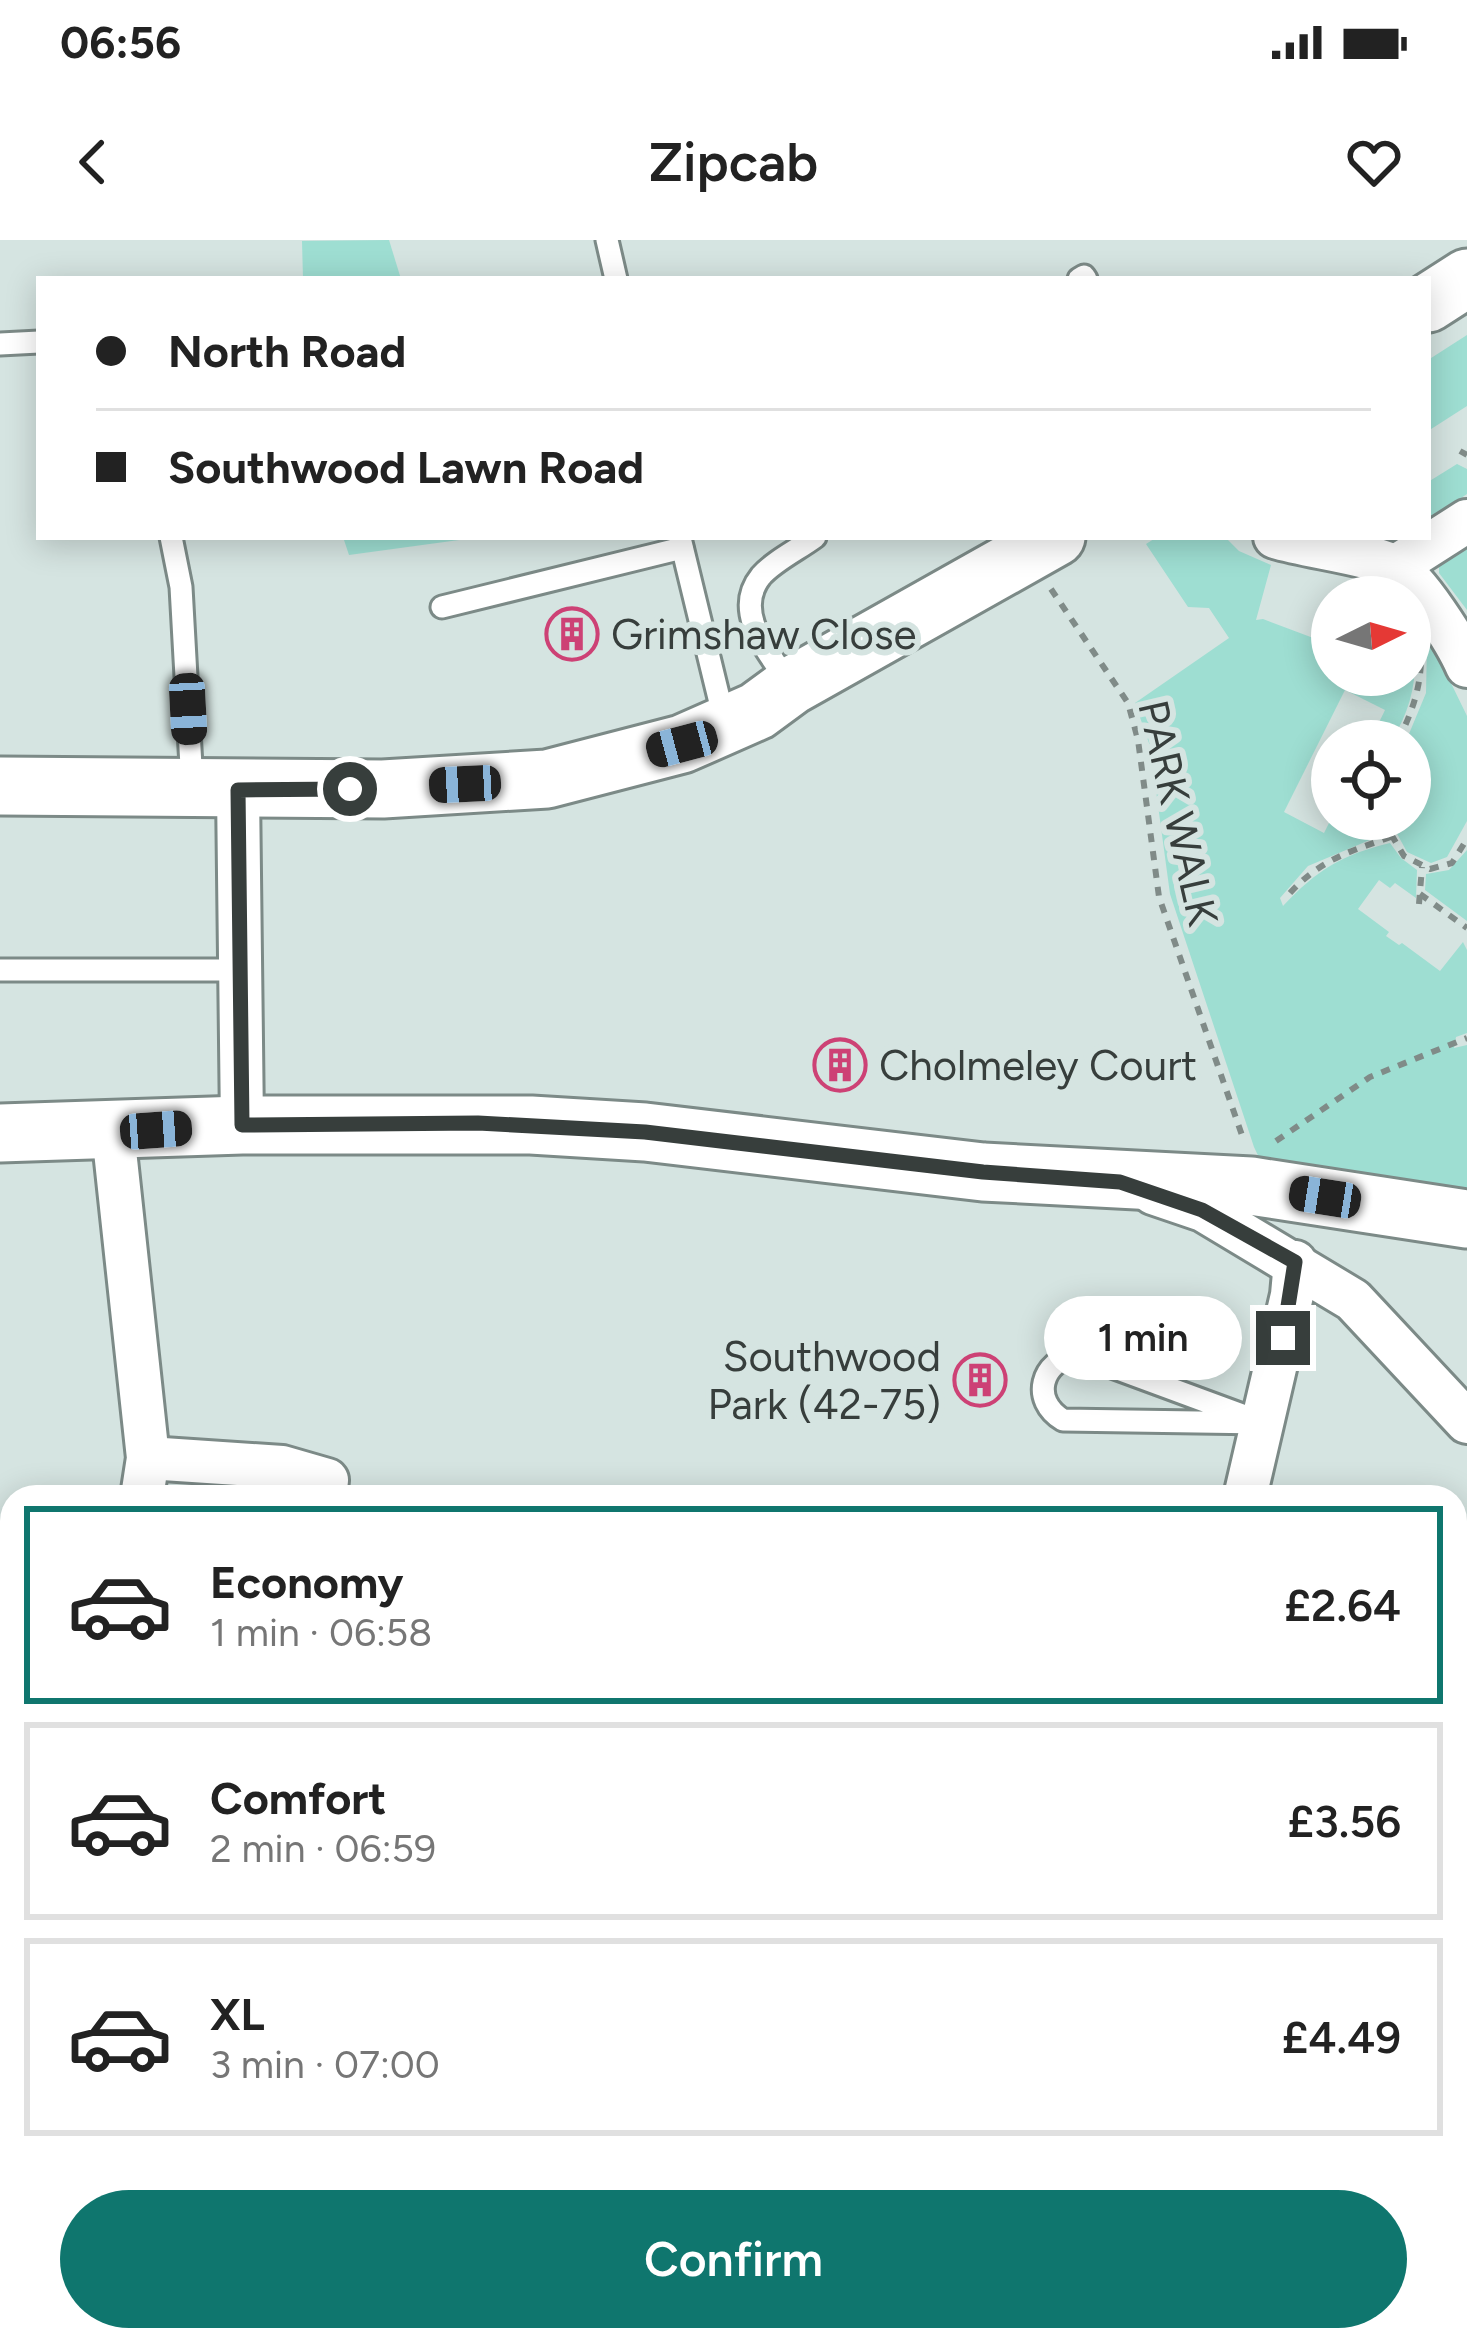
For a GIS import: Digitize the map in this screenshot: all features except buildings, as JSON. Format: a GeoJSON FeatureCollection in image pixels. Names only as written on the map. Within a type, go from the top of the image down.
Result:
{"type":"FeatureCollection","features":[{"type":"Feature","properties":{"kind":"main road"},"geometry":{"type":"LineString","coordinates":[[1431,301],[1467,278]]}},
{"type":"Feature","properties":{"kind":"main road"},"geometry":{"type":"LineString","coordinates":[[0,786],[383,789],[547,779],[682,744],[757,711],[791,686],[1034,543]]}},
{"type":"Feature","properties":{"kind":"main road"},"geometry":{"type":"LineString","coordinates":[[0,1133],[478,1123],[645,1132],[983,1172],[1251,1186],[1467,1220]]}},
{"type":"Feature","properties":{"kind":"street"},"geometry":{"type":"LineString","coordinates":[[1394,566],[1467,520]]}},
{"type":"Feature","properties":{"kind":"street"},"geometry":{"type":"LineString","coordinates":[[1287,540],[1394,566],[1426,601],[1467,666]]}},
{"type":"Feature","properties":{"kind":"street"},"geometry":{"type":"LineString","coordinates":[[215,790],[240,970],[242,1125]]}},
{"type":"Feature","properties":{"kind":"street"},"geometry":{"type":"LineString","coordinates":[[113,1132],[145,1477],[282,1467],[327,1480],[326,1485]]}},
{"type":"Feature","properties":{"kind":"street"},"geometry":{"type":"LineString","coordinates":[[1120,1182],[1202,1210],[1353,1300],[1467,1422]]}},
{"type":"Feature","properties":{"kind":"street"},"geometry":{"type":"LineString","coordinates":[[1248,1485],[1292,1295],[1295,1262]]}},
{"type":"Feature","properties":{"kind":"lane"},"geometry":{"type":"LineString","coordinates":[[607,240],[615,276]]}},
{"type":"Feature","properties":{"kind":"lane"},"geometry":{"type":"LineString","coordinates":[[0,344],[36,342]]}},
{"type":"Feature","properties":{"kind":"lane"},"geometry":{"type":"LineString","coordinates":[[172,540],[215,790]]}},
{"type":"Feature","properties":{"kind":"lane"},"geometry":{"type":"LineString","coordinates":[[791,686],[755,631],[749,601],[761,577],[811,540]]}},
{"type":"Feature","properties":{"kind":"lane"},"geometry":{"type":"LineString","coordinates":[[442,607],[681,542],[726,725]]}},
{"type":"Feature","properties":{"kind":"lane"},"geometry":{"type":"LineString","coordinates":[[0,970],[240,970]]}},
{"type":"Feature","properties":{"kind":"lane"},"geometry":{"type":"LineString","coordinates":[[1077,1354],[1264,1423],[1063,1420],[1042,1397],[1044,1380],[1063,1357],[1077,1354]]}},
{"type":"Feature","properties":{"kind":"path","name":"PARK WALK"},"geometry":{"type":"LineString","coordinates":[[1034,543],[1128,703],[1138,740],[1159,897],[1251,1161]]}},
{"type":"Feature","properties":{"kind":"path"},"geometry":{"type":"LineString","coordinates":[[1393,840],[1404,856],[1430,869],[1452,863],[1467,839]]}},
{"type":"Feature","properties":{"kind":"path"},"geometry":{"type":"LineString","coordinates":[[1290,893],[1325,862],[1383,840]]}},
{"type":"Feature","properties":{"kind":"path"},"geometry":{"type":"LineString","coordinates":[[1419,904],[1422,867]]}},
{"type":"Feature","properties":{"kind":"path"},"geometry":{"type":"LineString","coordinates":[[1420,894],[1467,928]]}},
{"type":"Feature","properties":{"kind":"path"},"geometry":{"type":"LineString","coordinates":[[1266,1149],[1370,1077],[1467,1038]]}},
{"type":"Feature","properties":{"kind":"green space"},"geometry":{"type":"Polygon","coordinates":[[[389,240],[400,276],[303,276],[302,241],[389,240]]]}},
{"type":"Feature","properties":{"kind":"green space"},"geometry":{"type":"Polygon","coordinates":[[[1467,335],[1467,406],[1431,429],[1431,358],[1467,335]]]}},
{"type":"Feature","properties":{"kind":"green space"},"geometry":{"type":"Polygon","coordinates":[[[1457,464],[1467,469],[1467,494],[1431,518],[1431,480],[1457,464]]]}},
{"type":"Feature","properties":{"kind":"green space"},"geometry":{"type":"Polygon","coordinates":[[[344,540],[459,540],[349,555],[344,540]]]}},
{"type":"Feature","properties":{"kind":"green space"},"geometry":{"type":"Polygon","coordinates":[[[1152,540],[1228,540],[1239,551],[1271,565],[1256,620],[1311,637],[1311,696],[1342,696],[1330,720],[1311,720],[1311,758],[1284,812],[1311,826],[1311,840],[1370,840],[1308,866],[1280,898],[1283,906],[1331,866],[1390,843],[1417,870],[1416,898],[1395,883],[1390,888],[1379,880],[1358,909],[1389,932],[1386,936],[1440,971],[1463,942],[1467,950],[1467,1033],[1456,1037],[1454,1048],[1467,1045],[1467,1208],[1262,1164],[1254,1147],[1170,894],[1150,746],[1135,703],[1229,638],[1209,608],[1188,607],[1146,544],[1152,540]]]}},
{"type":"Feature","properties":{"kind":"green space"},"geometry":{"type":"Polygon","coordinates":[[[1467,545],[1467,610],[1439,573],[1439,562],[1467,545]]]}},
{"type":"Feature","properties":{"kind":"green space"},"geometry":{"type":"Polygon","coordinates":[[[1431,642],[1467,716],[1467,821],[1447,857],[1431,863],[1407,852],[1400,840],[1431,840],[1431,720],[1415,720],[1425,696],[1431,696],[1431,642]]]}},
{"type":"Feature","properties":{"kind":"green space"},"geometry":{"type":"Polygon","coordinates":[[[1357,696],[1410,696],[1402,720],[1380,720],[1385,710],[1357,696]]]}},
{"type":"Feature","properties":{"kind":"green space"},"geometry":{"type":"Polygon","coordinates":[[[1467,850],[1467,921],[1425,890],[1426,874],[1449,870],[1467,850]]]}},
{"type":"Feature","properties":{"kind":"place","name":"Grimshaw Close"},"geometry":{"type":"Point","coordinates":[572,634]}},
{"type":"Feature","properties":{"kind":"place","name":"Cholmeley Court"},"geometry":{"type":"Point","coordinates":[840,1065]}},
{"type":"Feature","properties":{"kind":"place","name":"Southwood Park (42-75)"},"geometry":{"type":"Point","coordinates":[980,1380]}},
{"type":"Feature","properties":{"kind":"route"},"geometry":{"type":"LineString","coordinates":[[350,789],[238,790],[242,1125],[478,1123],[645,1132],[983,1172],[1120,1182],[1202,1210],[1295,1262],[1283,1338]]}}]}
